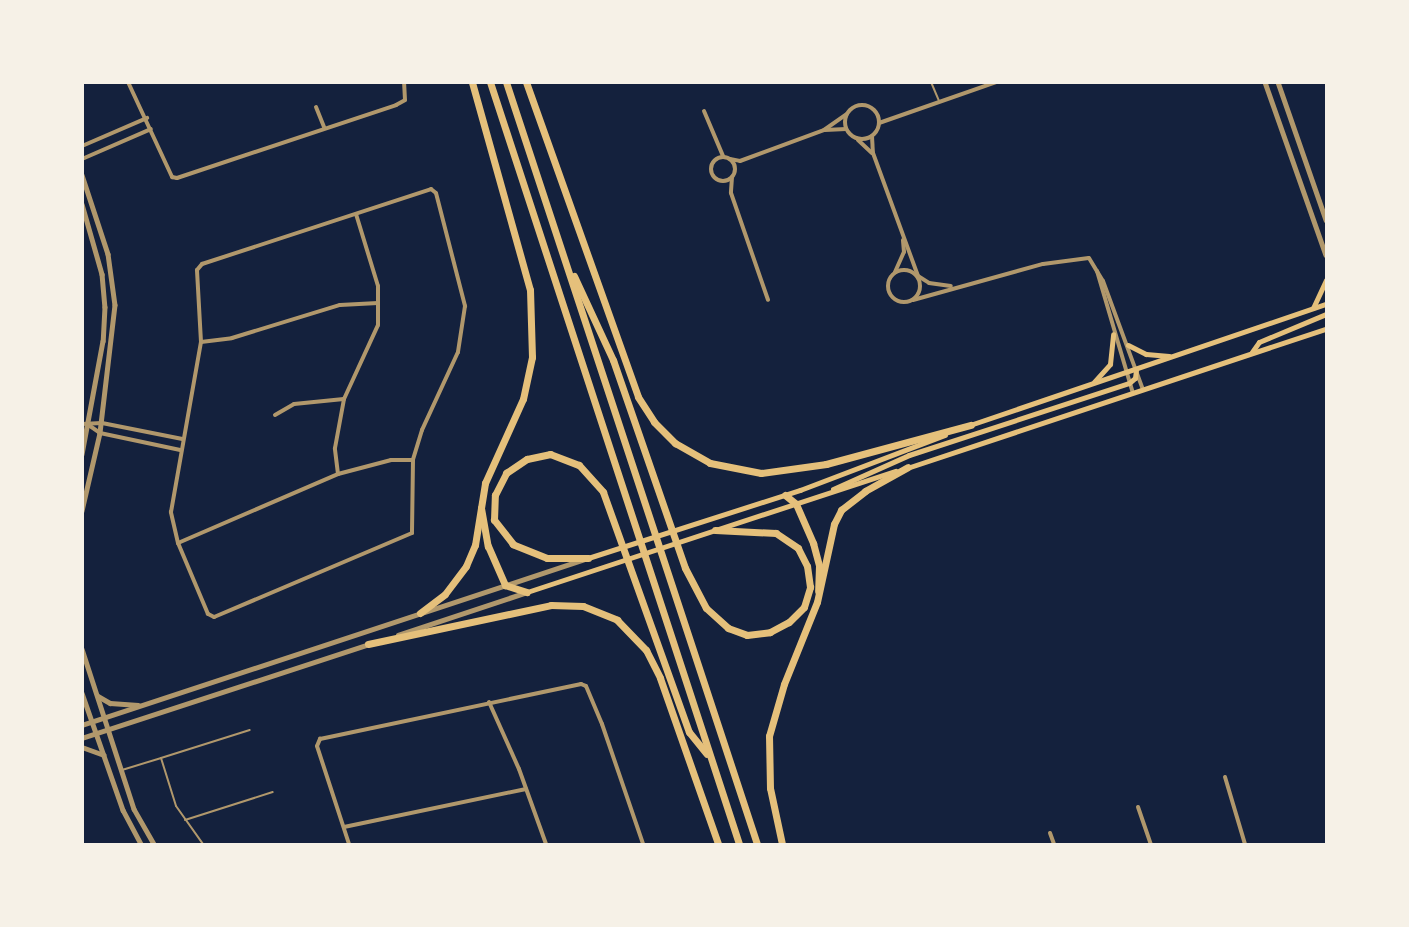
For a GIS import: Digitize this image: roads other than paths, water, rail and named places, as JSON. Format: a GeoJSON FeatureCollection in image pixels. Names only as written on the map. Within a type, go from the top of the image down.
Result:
{"type":"FeatureCollection","features":[{"type":"Feature","properties":{"kind":"highway"},"geometry":{"type":"LineString","coordinates":[[420,613],[461,576],[475,545],[480,502],[485,483],[523,399],[534,332],[524,268],[472,82]]}},
{"type":"Feature","properties":{"kind":"highway"},"geometry":{"type":"LineString","coordinates":[[490,82],[739,844]]}},
{"type":"Feature","properties":{"kind":"highway"},"geometry":{"type":"LineString","coordinates":[[506,82],[757,844]]}},
{"type":"Feature","properties":{"kind":"highway"},"geometry":{"type":"LineString","coordinates":[[526,82],[638,397],[654,422],[675,443],[723,467],[772,472],[826,464],[971,425]]}},
{"type":"Feature","properties":{"kind":"highway"},"geometry":{"type":"LineString","coordinates":[[560,245],[613,360],[697,594],[713,616],[738,633],[770,632],[789,622],[804,607],[810,587],[807,566],[798,548],[776,532],[715,530]]}},
{"type":"Feature","properties":{"kind":"highway"},"geometry":{"type":"LineString","coordinates":[[588,558],[547,558],[513,544],[494,520],[495,495],[506,473],[527,459],[560,456],[579,465],[603,492],[689,732],[710,758]]}},
{"type":"Feature","properties":{"kind":"highway"},"geometry":{"type":"LineString","coordinates":[[782,844],[770,788],[769,736],[784,684],[817,602],[830,535],[841,510],[865,491],[908,467]]}},
{"type":"Feature","properties":{"kind":"highway"},"geometry":{"type":"LineString","coordinates":[[785,495],[796,504],[819,566],[817,602]]}},
{"type":"Feature","properties":{"kind":"highway"},"geometry":{"type":"LineString","coordinates":[[480,502],[488,546],[505,585],[527,592]]}},
{"type":"Feature","properties":{"kind":"highway"},"geometry":{"type":"LineString","coordinates":[[368,645],[551,604],[583,606],[617,620],[646,650],[660,678],[718,844]]}},
{"type":"Feature","properties":{"kind":"main road"},"geometry":{"type":"LineString","coordinates":[[1314,308],[1326,280]]}},
{"type":"Feature","properties":{"kind":"main road"},"geometry":{"type":"LineString","coordinates":[[588,558],[785,495],[971,425],[1326,304]]}},
{"type":"Feature","properties":{"kind":"main road"},"geometry":{"type":"LineString","coordinates":[[1251,353],[1259,342],[1326,314]]}},
{"type":"Feature","properties":{"kind":"main road"},"geometry":{"type":"LineString","coordinates":[[527,592],[1326,329]]}},
{"type":"Feature","properties":{"kind":"main road"},"geometry":{"type":"LineString","coordinates":[[1091,384],[1110,364],[1113,334]]}},
{"type":"Feature","properties":{"kind":"main road"},"geometry":{"type":"LineString","coordinates":[[1128,345],[1146,354],[1174,356]]}},
{"type":"Feature","properties":{"kind":"main road"},"geometry":{"type":"LineString","coordinates":[[824,494],[909,455],[1129,383],[1135,378],[1136,370]]}},
{"type":"Feature","properties":{"kind":"street"},"geometry":{"type":"LineString","coordinates":[[128,82],[147,118],[172,177],[177,178],[324,127],[396,105],[405,100],[404,82]]}},
{"type":"Feature","properties":{"kind":"street"},"geometry":{"type":"LineString","coordinates":[[913,300],[920,292],[918,276],[873,153],[872,136],[879,120],[996,82]]}},
{"type":"Feature","properties":{"kind":"street"},"geometry":{"type":"LineString","coordinates":[[1265,82],[1326,255]]}},
{"type":"Feature","properties":{"kind":"street"},"geometry":{"type":"LineString","coordinates":[[1278,82],[1326,220]]}},
{"type":"Feature","properties":{"kind":"street"},"geometry":{"type":"LineString","coordinates":[[766,301],[731,193],[735,166],[740,161],[824,130],[864,105],[873,109],[879,120]]}},
{"type":"Feature","properties":{"kind":"street"},"geometry":{"type":"LineString","coordinates":[[316,106],[324,127]]}},
{"type":"Feature","properties":{"kind":"street"},"geometry":{"type":"LineString","coordinates":[[704,111],[716,147],[723,156],[740,161]]}},
{"type":"Feature","properties":{"kind":"street"},"geometry":{"type":"LineString","coordinates":[[846,129],[847,114]]}},
{"type":"Feature","properties":{"kind":"street"},"geometry":{"type":"LineString","coordinates":[[82,146],[147,118]]}},
{"type":"Feature","properties":{"kind":"street"},"geometry":{"type":"LineString","coordinates":[[82,159],[151,129]]}},
{"type":"Feature","properties":{"kind":"street"},"geometry":{"type":"LineString","coordinates":[[824,130],[846,129],[873,153]]}},
{"type":"Feature","properties":{"kind":"street"},"geometry":{"type":"LineString","coordinates":[[858,139],[872,136]]}},
{"type":"Feature","properties":{"kind":"street"},"geometry":{"type":"LineString","coordinates":[[716,147],[711,173],[731,193]]}},
{"type":"Feature","properties":{"kind":"street"},"geometry":{"type":"LineString","coordinates":[[715,159],[723,156]]}},
{"type":"Feature","properties":{"kind":"street"},"geometry":{"type":"LineString","coordinates":[[730,159],[735,166]]}},
{"type":"Feature","properties":{"kind":"street"},"geometry":{"type":"LineString","coordinates":[[82,175],[108,254],[115,305],[102,423],[82,511]]}},
{"type":"Feature","properties":{"kind":"street"},"geometry":{"type":"LineString","coordinates":[[720,181],[732,177]]}},
{"type":"Feature","properties":{"kind":"street"},"geometry":{"type":"LineString","coordinates":[[431,189],[436,193],[462,281],[465,306],[459,352],[422,430],[413,460],[412,533],[214,617],[208,614],[178,543],[171,512],[180,450],[201,342],[197,270],[202,264],[431,189]]}},
{"type":"Feature","properties":{"kind":"street"},"geometry":{"type":"LineString","coordinates":[[82,204],[102,273],[105,307],[89,426],[82,454]]}},
{"type":"Feature","properties":{"kind":"street"},"geometry":{"type":"LineString","coordinates":[[338,474],[335,448],[344,399],[378,325],[378,286],[356,214]]}},
{"type":"Feature","properties":{"kind":"street"},"geometry":{"type":"LineString","coordinates":[[903,236],[904,252],[888,288],[892,298],[902,303],[955,286],[1043,264],[1089,258],[1128,345],[1143,390]]}},
{"type":"Feature","properties":{"kind":"street"},"geometry":{"type":"LineString","coordinates":[[893,274],[908,270],[929,283],[955,286]]}},
{"type":"Feature","properties":{"kind":"street"},"geometry":{"type":"LineString","coordinates":[[1096,270],[1113,334],[1133,393]]}},
{"type":"Feature","properties":{"kind":"street"},"geometry":{"type":"LineString","coordinates":[[201,342],[232,338],[340,305],[378,303]]}},
{"type":"Feature","properties":{"kind":"street"},"geometry":{"type":"LineString","coordinates":[[275,415],[294,404],[344,399]]}},
{"type":"Feature","properties":{"kind":"street"},"geometry":{"type":"LineString","coordinates":[[89,426],[102,423],[182,439]]}},
{"type":"Feature","properties":{"kind":"street"},"geometry":{"type":"LineString","coordinates":[[82,424],[100,433],[180,450]]}},
{"type":"Feature","properties":{"kind":"street"},"geometry":{"type":"LineString","coordinates":[[178,543],[338,474],[392,460],[413,460]]}},
{"type":"Feature","properties":{"kind":"street"},"geometry":{"type":"LineString","coordinates":[[82,725],[588,558]]}},
{"type":"Feature","properties":{"kind":"street"},"geometry":{"type":"LineString","coordinates":[[82,738],[527,592]]}},
{"type":"Feature","properties":{"kind":"street"},"geometry":{"type":"LineString","coordinates":[[82,649],[134,809],[154,844]]}},
{"type":"Feature","properties":{"kind":"street"},"geometry":{"type":"LineString","coordinates":[[349,844],[316,746],[320,739],[489,702],[586,686],[643,844]]}},
{"type":"Feature","properties":{"kind":"street"},"geometry":{"type":"LineString","coordinates":[[82,693],[123,810],[141,844]]}},
{"type":"Feature","properties":{"kind":"street"},"geometry":{"type":"LineString","coordinates":[[98,696],[110,703],[143,705]]}},
{"type":"Feature","properties":{"kind":"street"},"geometry":{"type":"LineString","coordinates":[[489,702],[526,789],[546,844]]}},
{"type":"Feature","properties":{"kind":"street"},"geometry":{"type":"LineString","coordinates":[[82,747],[104,755]]}},
{"type":"Feature","properties":{"kind":"street"},"geometry":{"type":"LineString","coordinates":[[1224,777],[1245,844]]}},
{"type":"Feature","properties":{"kind":"street"},"geometry":{"type":"LineString","coordinates":[[344,826],[526,789]]}},
{"type":"Feature","properties":{"kind":"street"},"geometry":{"type":"LineString","coordinates":[[1138,807],[1151,844]]}},
{"type":"Feature","properties":{"kind":"street"},"geometry":{"type":"LineString","coordinates":[[1050,832],[1054,844]]}},
{"type":"Feature","properties":{"kind":"lane"},"geometry":{"type":"LineString","coordinates":[[931,82],[939,101]]}},
{"type":"Feature","properties":{"kind":"lane"},"geometry":{"type":"LineString","coordinates":[[122,770],[250,730]]}},
{"type":"Feature","properties":{"kind":"lane"},"geometry":{"type":"LineString","coordinates":[[161,758],[185,820],[203,844]]}},
{"type":"Feature","properties":{"kind":"lane"},"geometry":{"type":"LineString","coordinates":[[185,820],[273,792]]}}]}
